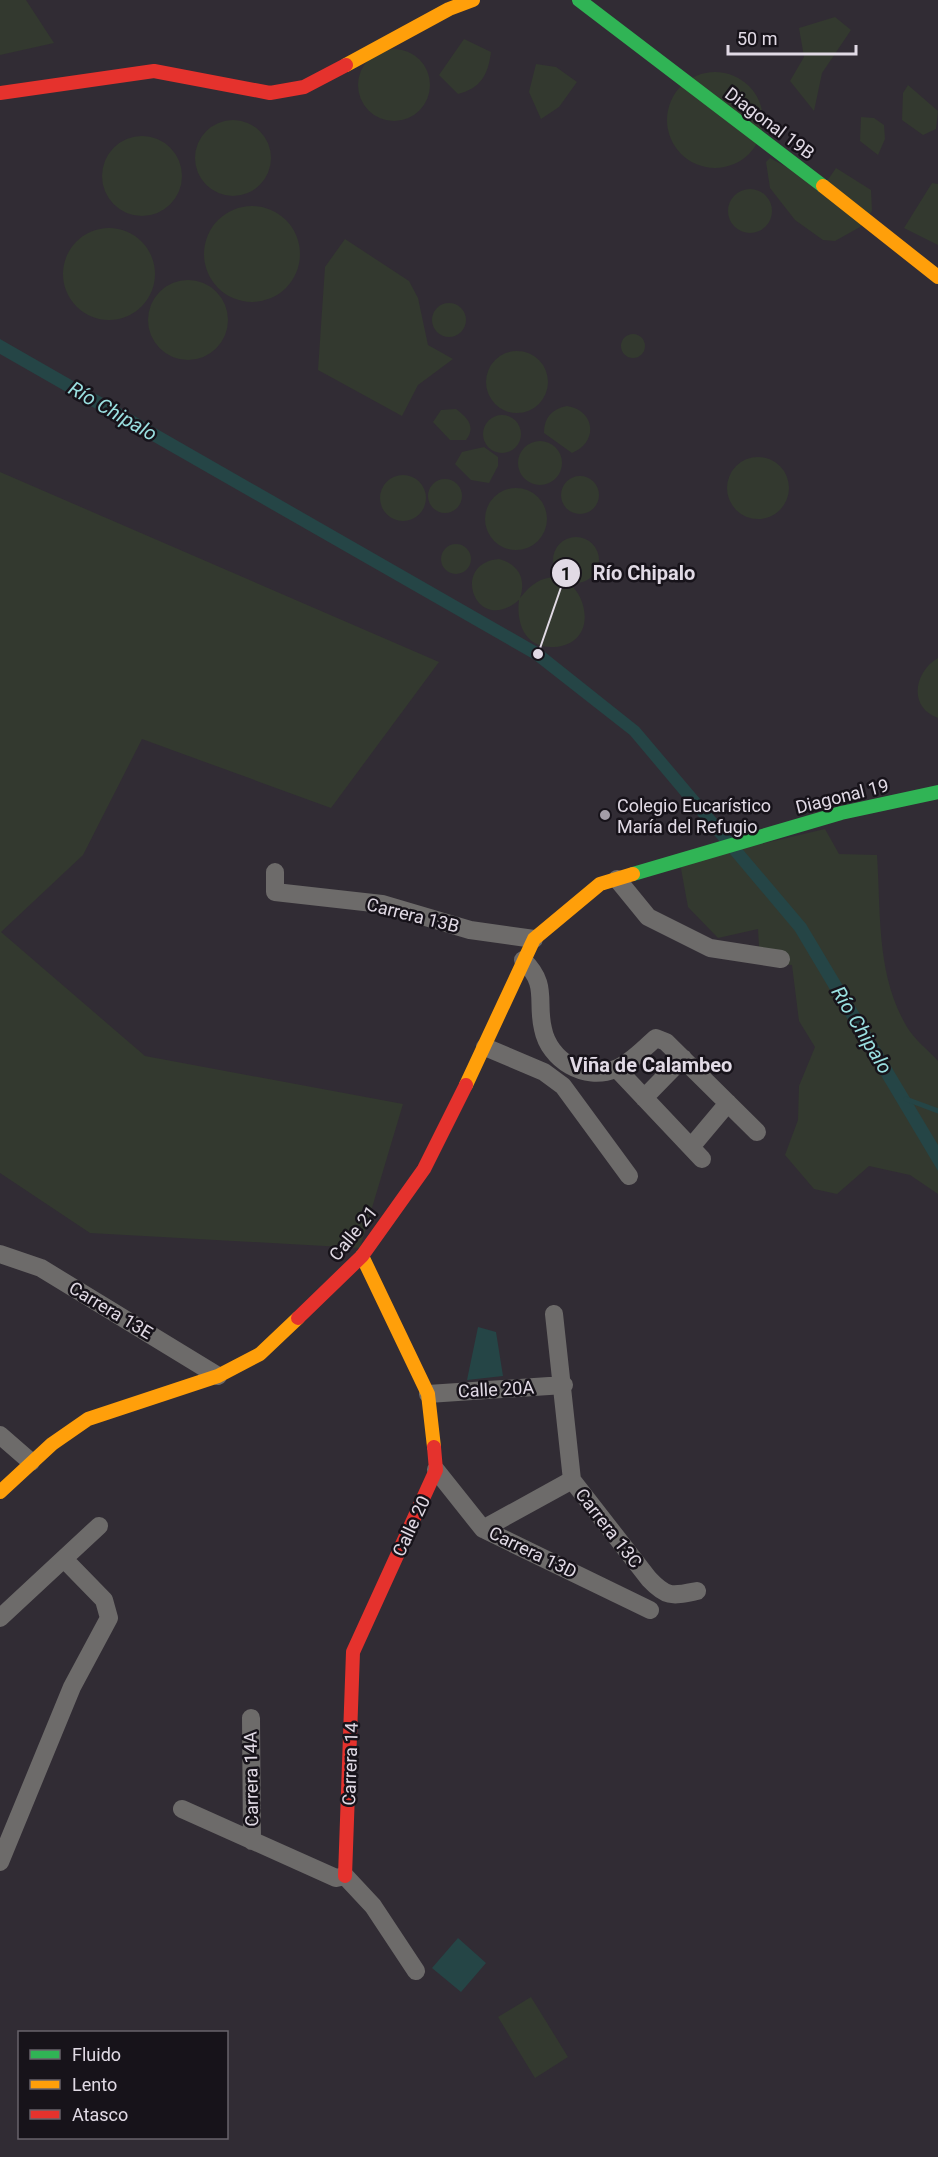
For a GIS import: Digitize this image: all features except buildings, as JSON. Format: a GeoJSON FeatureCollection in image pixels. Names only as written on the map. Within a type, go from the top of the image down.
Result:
{"type":"FeatureCollection","features":[{"type":"Feature","properties":{"kind":"street"},"geometry":{"type":"LineString","coordinates":[[0,93],[153,71],[270,93],[304,87],[459,5],[473,0]]}},
{"type":"Feature","properties":{"kind":"street","name":"Diagonal 19B"},"geometry":{"type":"LineString","coordinates":[[579,0],[866,219],[938,277]]}},
{"type":"Feature","properties":{"kind":"street","name":"Diagonal 19"},"geometry":{"type":"LineString","coordinates":[[617,879],[841,813],[938,792]]}},
{"type":"Feature","properties":{"kind":"street","name":"Carrera 13B"},"geometry":{"type":"LineString","coordinates":[[275,872],[275,892],[382,904],[470,930],[534,939]]}},
{"type":"Feature","properties":{"kind":"street"},"geometry":{"type":"LineString","coordinates":[[617,879],[648,917],[689,938],[710,948],[781,959]]}},
{"type":"Feature","properties":{"kind":"street","name":"Calle 21"},"geometry":{"type":"LineString","coordinates":[[0,1492],[31,1462],[88,1419],[218,1376],[260,1354],[362,1256],[424,1169],[485,1047],[534,939],[600,884],[617,879]]}},
{"type":"Feature","properties":{"kind":"street"},"geometry":{"type":"LineString","coordinates":[[523,960],[531,968],[541,989],[543,1029],[546,1040],[562,1061],[572,1068],[587,1073],[603,1073],[617,1069],[656,1038],[666,1042],[757,1132]]}},
{"type":"Feature","properties":{"kind":"street"},"geometry":{"type":"LineString","coordinates":[[485,1047],[544,1072],[563,1086],[629,1176]]}},
{"type":"Feature","properties":{"kind":"street"},"geometry":{"type":"LineString","coordinates":[[644,1098],[683,1058]]}},
{"type":"Feature","properties":{"kind":"street"},"geometry":{"type":"LineString","coordinates":[[617,1069],[696,1153],[728,1103]]}},
{"type":"Feature","properties":{"kind":"street","name":"Carrera 13E"},"geometry":{"type":"LineString","coordinates":[[0,1254],[41,1268],[218,1376]]}},
{"type":"Feature","properties":{"kind":"street"},"geometry":{"type":"LineString","coordinates":[[362,1256],[428,1394],[436,1470]]}},
{"type":"Feature","properties":{"kind":"street","name":"Carrera 13C"},"geometry":{"type":"LineString","coordinates":[[554,1314],[564,1385],[572,1480],[662,1593],[675,1596],[698,1592]]}},
{"type":"Feature","properties":{"kind":"street","name":"Calle 20A"},"geometry":{"type":"LineString","coordinates":[[428,1394],[564,1385]]}},
{"type":"Feature","properties":{"kind":"street"},"geometry":{"type":"LineString","coordinates":[[0,1435],[31,1462]]}},
{"type":"Feature","properties":{"kind":"street","name":"Carrera 13D"},"geometry":{"type":"LineString","coordinates":[[436,1470],[483,1529],[650,1610]]}},
{"type":"Feature","properties":{"kind":"street","name":"Calle 20"},"geometry":{"type":"LineString","coordinates":[[353,1652],[436,1470]]}},
{"type":"Feature","properties":{"kind":"street"},"geometry":{"type":"LineString","coordinates":[[483,1529],[572,1480]]}},
{"type":"Feature","properties":{"kind":"street"},"geometry":{"type":"LineString","coordinates":[[0,1618],[99,1526]]}},
{"type":"Feature","properties":{"kind":"street"},"geometry":{"type":"LineString","coordinates":[[0,1862],[72,1687],[109,1618],[104,1600],[65,1560]]}},
{"type":"Feature","properties":{"kind":"street","name":"Carrera 14"},"geometry":{"type":"LineString","coordinates":[[345,1876],[353,1652]]}},
{"type":"Feature","properties":{"kind":"street","name":"Carrera 14A"},"geometry":{"type":"LineString","coordinates":[[251,1718],[252,1841]]}},
{"type":"Feature","properties":{"kind":"street"},"geometry":{"type":"LineString","coordinates":[[182,1809],[336,1878],[345,1876],[373,1906],[416,1971]]}},
{"type":"Feature","properties":{"kind":"shaded area"},"geometry":{"type":"Polygon","coordinates":[[[0,0],[26,0],[54,43],[0,55],[0,0]]]}},
{"type":"Feature","properties":{"kind":"shaded area"},"geometry":{"type":"Polygon","coordinates":[[[835,17],[851,30],[822,73],[814,111],[790,81],[804,57],[799,28],[835,17]]]}},
{"type":"Feature","properties":{"kind":"shaded area"},"geometry":{"type":"Polygon","coordinates":[[[464,39],[491,52],[488,67],[482,79],[472,88],[458,94],[439,75],[464,39]]]}},
{"type":"Feature","properties":{"kind":"shaded area"},"geometry":{"type":"Polygon","coordinates":[[[394,49],[408,52],[420,59],[427,71],[430,85],[427,99],[420,111],[408,118],[394,121],[380,118],[368,111],[361,99],[358,85],[361,71],[368,59],[380,52],[394,49]]]}},
{"type":"Feature","properties":{"kind":"shaded area"},"geometry":{"type":"Polygon","coordinates":[[[536,64],[556,67],[577,82],[559,107],[541,119],[529,92],[536,64]]]}},
{"type":"Feature","properties":{"kind":"shaded area"},"geometry":{"type":"Polygon","coordinates":[[[715,72],[733,76],[749,86],[759,102],[763,120],[759,138],[749,154],[733,164],[715,168],[697,164],[681,154],[671,138],[667,120],[671,102],[681,86],[697,76],[715,72]]]}},
{"type":"Feature","properties":{"kind":"shaded area"},"geometry":{"type":"Polygon","coordinates":[[[908,85],[938,111],[936,129],[923,135],[902,120],[903,93],[908,85]]]}},
{"type":"Feature","properties":{"kind":"shaded area"},"geometry":{"type":"Polygon","coordinates":[[[861,117],[874,118],[884,125],[885,139],[878,155],[860,141],[861,117]]]}},
{"type":"Feature","properties":{"kind":"shaded area"},"geometry":{"type":"Polygon","coordinates":[[[233,120],[248,123],[260,131],[268,143],[271,158],[268,173],[260,185],[248,193],[233,196],[218,193],[206,185],[198,173],[195,158],[198,143],[206,131],[218,123],[233,120]]]}},
{"type":"Feature","properties":{"kind":"shaded area"},"geometry":{"type":"Polygon","coordinates":[[[142,136],[157,139],[170,148],[179,161],[182,176],[179,191],[170,204],[157,213],[142,216],[127,213],[114,204],[105,191],[102,176],[105,161],[114,148],[127,139],[142,136]]]}},
{"type":"Feature","properties":{"kind":"shaded area"},"geometry":{"type":"Polygon","coordinates":[[[770,158],[823,187],[836,168],[871,190],[872,211],[860,227],[835,241],[823,240],[795,220],[770,188],[766,162],[770,158]]]}},
{"type":"Feature","properties":{"kind":"shaded area"},"geometry":{"type":"Polygon","coordinates":[[[932,183],[938,184],[938,245],[904,228],[932,183]]]}},
{"type":"Feature","properties":{"kind":"shaded area"},"geometry":{"type":"Polygon","coordinates":[[[750,189],[765,196],[772,211],[765,226],[750,233],[735,226],[728,211],[735,196],[750,189]]]}},
{"type":"Feature","properties":{"kind":"shaded area"},"geometry":{"type":"Polygon","coordinates":[[[252,206],[270,210],[286,220],[296,236],[300,254],[296,272],[286,288],[270,298],[252,302],[234,298],[218,288],[208,272],[204,254],[208,236],[218,220],[234,210],[252,206]]]}},
{"type":"Feature","properties":{"kind":"shaded area"},"geometry":{"type":"Polygon","coordinates":[[[109,228],[127,232],[141,242],[151,256],[155,274],[151,292],[141,306],[127,316],[109,320],[91,316],[77,306],[67,292],[63,274],[67,256],[77,242],[91,232],[109,228]]]}},
{"type":"Feature","properties":{"kind":"shaded area"},"geometry":{"type":"Polygon","coordinates":[[[345,239],[409,281],[418,298],[428,345],[453,359],[418,385],[402,416],[318,370],[325,267],[345,239]]]}},
{"type":"Feature","properties":{"kind":"shaded area"},"geometry":{"type":"Polygon","coordinates":[[[180,280],[196,280],[217,291],[228,312],[228,328],[217,349],[196,360],[180,360],[166,354],[154,342],[148,328],[148,312],[154,298],[166,286],[180,280]]]}},
{"type":"Feature","properties":{"kind":"shaded area"},"geometry":{"type":"Polygon","coordinates":[[[449,303],[461,308],[466,320],[461,332],[449,337],[437,332],[432,320],[437,308],[449,303]]]}},
{"type":"Feature","properties":{"kind":"shaded area"},"geometry":{"type":"Polygon","coordinates":[[[633,334],[638,335],[644,341],[644,351],[638,357],[633,358],[628,357],[622,351],[621,346],[622,341],[628,335],[633,334]]]}},
{"type":"Feature","properties":{"kind":"shaded area"},"geometry":{"type":"Polygon","coordinates":[[[517,351],[534,356],[539,360],[543,365],[548,382],[543,399],[539,404],[534,408],[517,413],[500,408],[495,404],[491,399],[486,382],[491,365],[495,360],[500,356],[517,351]]]}},
{"type":"Feature","properties":{"kind":"shaded area"},"geometry":{"type":"Polygon","coordinates":[[[567,406],[583,413],[590,427],[587,442],[572,453],[544,433],[547,418],[557,409],[567,406]]]}},
{"type":"Feature","properties":{"kind":"shaded area"},"geometry":{"type":"Polygon","coordinates":[[[456,409],[469,423],[470,431],[466,440],[450,440],[433,422],[441,410],[456,409]]]}},
{"type":"Feature","properties":{"kind":"shaded area"},"geometry":{"type":"Polygon","coordinates":[[[502,415],[509,416],[515,421],[520,427],[520,441],[515,447],[509,452],[502,453],[495,452],[489,447],[484,441],[483,434],[484,427],[489,421],[495,416],[502,415]]]}},
{"type":"Feature","properties":{"kind":"shaded area"},"geometry":{"type":"Polygon","coordinates":[[[540,441],[555,448],[562,463],[555,478],[540,485],[525,478],[518,463],[525,448],[540,441]]]}},
{"type":"Feature","properties":{"kind":"shaded area"},"geometry":{"type":"Polygon","coordinates":[[[484,447],[498,457],[498,466],[489,483],[471,480],[455,464],[462,452],[484,447]]]}},
{"type":"Feature","properties":{"kind":"shaded area"},"geometry":{"type":"Polygon","coordinates":[[[752,457],[764,457],[780,466],[787,476],[789,488],[787,500],[780,510],[764,519],[752,519],[741,514],[732,505],[727,494],[727,482],[732,471],[741,462],[752,457]]]}},
{"type":"Feature","properties":{"kind":"shaded area"},"geometry":{"type":"Polygon","coordinates":[[[0,472],[439,662],[331,808],[142,739],[83,855],[1,932],[145,1056],[403,1104],[360,1248],[90,1233],[0,1173],[0,472]]]}},
{"type":"Feature","properties":{"kind":"shaded area"},"geometry":{"type":"Polygon","coordinates":[[[403,475],[419,482],[426,498],[419,514],[403,521],[387,514],[380,498],[387,482],[403,475]]]}},
{"type":"Feature","properties":{"kind":"shaded area"},"geometry":{"type":"Polygon","coordinates":[[[580,476],[594,481],[599,495],[594,509],[580,514],[566,509],[561,495],[566,481],[580,476]]]}},
{"type":"Feature","properties":{"kind":"shaded area"},"geometry":{"type":"Polygon","coordinates":[[[445,479],[457,484],[462,496],[457,508],[445,513],[433,508],[428,496],[433,484],[445,479]]]}},
{"type":"Feature","properties":{"kind":"shaded area"},"geometry":{"type":"Polygon","coordinates":[[[510,488],[522,488],[538,497],[545,507],[547,519],[545,531],[538,541],[522,550],[510,550],[499,545],[490,536],[485,525],[485,513],[490,502],[499,493],[510,488]]]}},
{"type":"Feature","properties":{"kind":"shaded area"},"geometry":{"type":"Polygon","coordinates":[[[576,537],[592,544],[599,560],[592,576],[576,583],[560,576],[553,560],[560,544],[576,537]]]}},
{"type":"Feature","properties":{"kind":"shaded area"},"geometry":{"type":"Polygon","coordinates":[[[456,544],[462,545],[470,553],[470,565],[462,573],[456,574],[450,573],[442,565],[441,559],[442,553],[450,545],[456,544]]]}},
{"type":"Feature","properties":{"kind":"shaded area"},"geometry":{"type":"Polygon","coordinates":[[[499,559],[512,565],[520,574],[522,591],[520,598],[538,581],[555,578],[570,584],[580,597],[585,613],[583,629],[573,641],[554,647],[536,644],[529,639],[521,626],[519,600],[504,609],[491,610],[481,604],[474,595],[472,583],[475,572],[484,563],[499,559]]]}},
{"type":"Feature","properties":{"kind":"shaded area"},"geometry":{"type":"Polygon","coordinates":[[[938,658],[938,718],[928,713],[922,706],[918,698],[918,689],[924,671],[938,658]]]}},
{"type":"Feature","properties":{"kind":"shaded area"},"geometry":{"type":"Polygon","coordinates":[[[825,829],[839,854],[877,855],[882,943],[890,986],[907,1027],[938,1061],[938,1194],[910,1175],[869,1166],[837,1194],[814,1189],[785,1155],[798,1120],[799,1086],[815,1047],[799,1021],[792,965],[760,963],[758,929],[718,938],[688,907],[680,863],[825,829]]]}},
{"type":"Feature","properties":{"kind":"shaded area"},"geometry":{"type":"Polygon","coordinates":[[[531,1997],[568,2057],[535,2078],[498,2017],[531,1997]]]}},
{"type":"Feature","properties":{"kind":"water"},"geometry":{"type":"Polygon","coordinates":[[[0,339],[541,649],[639,727],[806,924],[938,1145],[938,1171],[795,931],[630,735],[533,659],[0,354],[0,339]]]}},
{"type":"Feature","properties":{"kind":"water"},"geometry":{"type":"Polygon","coordinates":[[[478,1327],[496,1332],[503,1376],[467,1380],[478,1327]]]}},
{"type":"Feature","properties":{"kind":"water"},"geometry":{"type":"Polygon","coordinates":[[[458,1938],[486,1963],[461,1992],[432,1968],[458,1938]]]}},
{"type":"Feature","properties":{"kind":"waterway"},"geometry":{"type":"LineString","coordinates":[[906,1099],[938,1111]]}},
{"type":"Feature","properties":{"kind":"traffic: fast"},"geometry":{"type":"LineString","coordinates":[[579,0],[823,186]]}},
{"type":"Feature","properties":{"kind":"traffic: fast"},"geometry":{"type":"LineString","coordinates":[[633,874],[841,813],[938,792]]}},
{"type":"Feature","properties":{"kind":"traffic: slow"},"geometry":{"type":"LineString","coordinates":[[346,65],[449,9],[473,0]]}},
{"type":"Feature","properties":{"kind":"traffic: slow"},"geometry":{"type":"LineString","coordinates":[[823,186],[938,277]]}},
{"type":"Feature","properties":{"kind":"traffic: slow"},"geometry":{"type":"LineString","coordinates":[[466,1085],[534,939],[600,884],[633,874]]}},
{"type":"Feature","properties":{"kind":"traffic: slow"},"geometry":{"type":"LineString","coordinates":[[362,1256],[428,1394],[434,1447]]}},
{"type":"Feature","properties":{"kind":"traffic: slow"},"geometry":{"type":"LineString","coordinates":[[0,1492],[52,1444],[88,1419],[218,1376],[260,1354],[298,1318]]}},
{"type":"Feature","properties":{"kind":"traffic: jam"},"geometry":{"type":"LineString","coordinates":[[0,93],[154,71],[270,93],[304,87],[346,65]]}},
{"type":"Feature","properties":{"kind":"traffic: jam"},"geometry":{"type":"LineString","coordinates":[[298,1318],[362,1256],[424,1169],[466,1085]]}},
{"type":"Feature","properties":{"kind":"traffic: jam"},"geometry":{"type":"LineString","coordinates":[[345,1876],[353,1652],[436,1470],[434,1447]]}},
{"type":"Feature","properties":{"kind":"place","name":"Río Chipalo"},"geometry":{"type":"Point","coordinates":[538,654]}},
{"type":"Feature","properties":{"kind":"place","name":"Colegio Eucarístico María del Refugio"},"geometry":{"type":"Point","coordinates":[605,815]}},
{"type":"Feature","properties":{"kind":"district","name":"Viña de Calambeo"},"geometry":{"type":"Point","coordinates":[651,1065]}}]}
